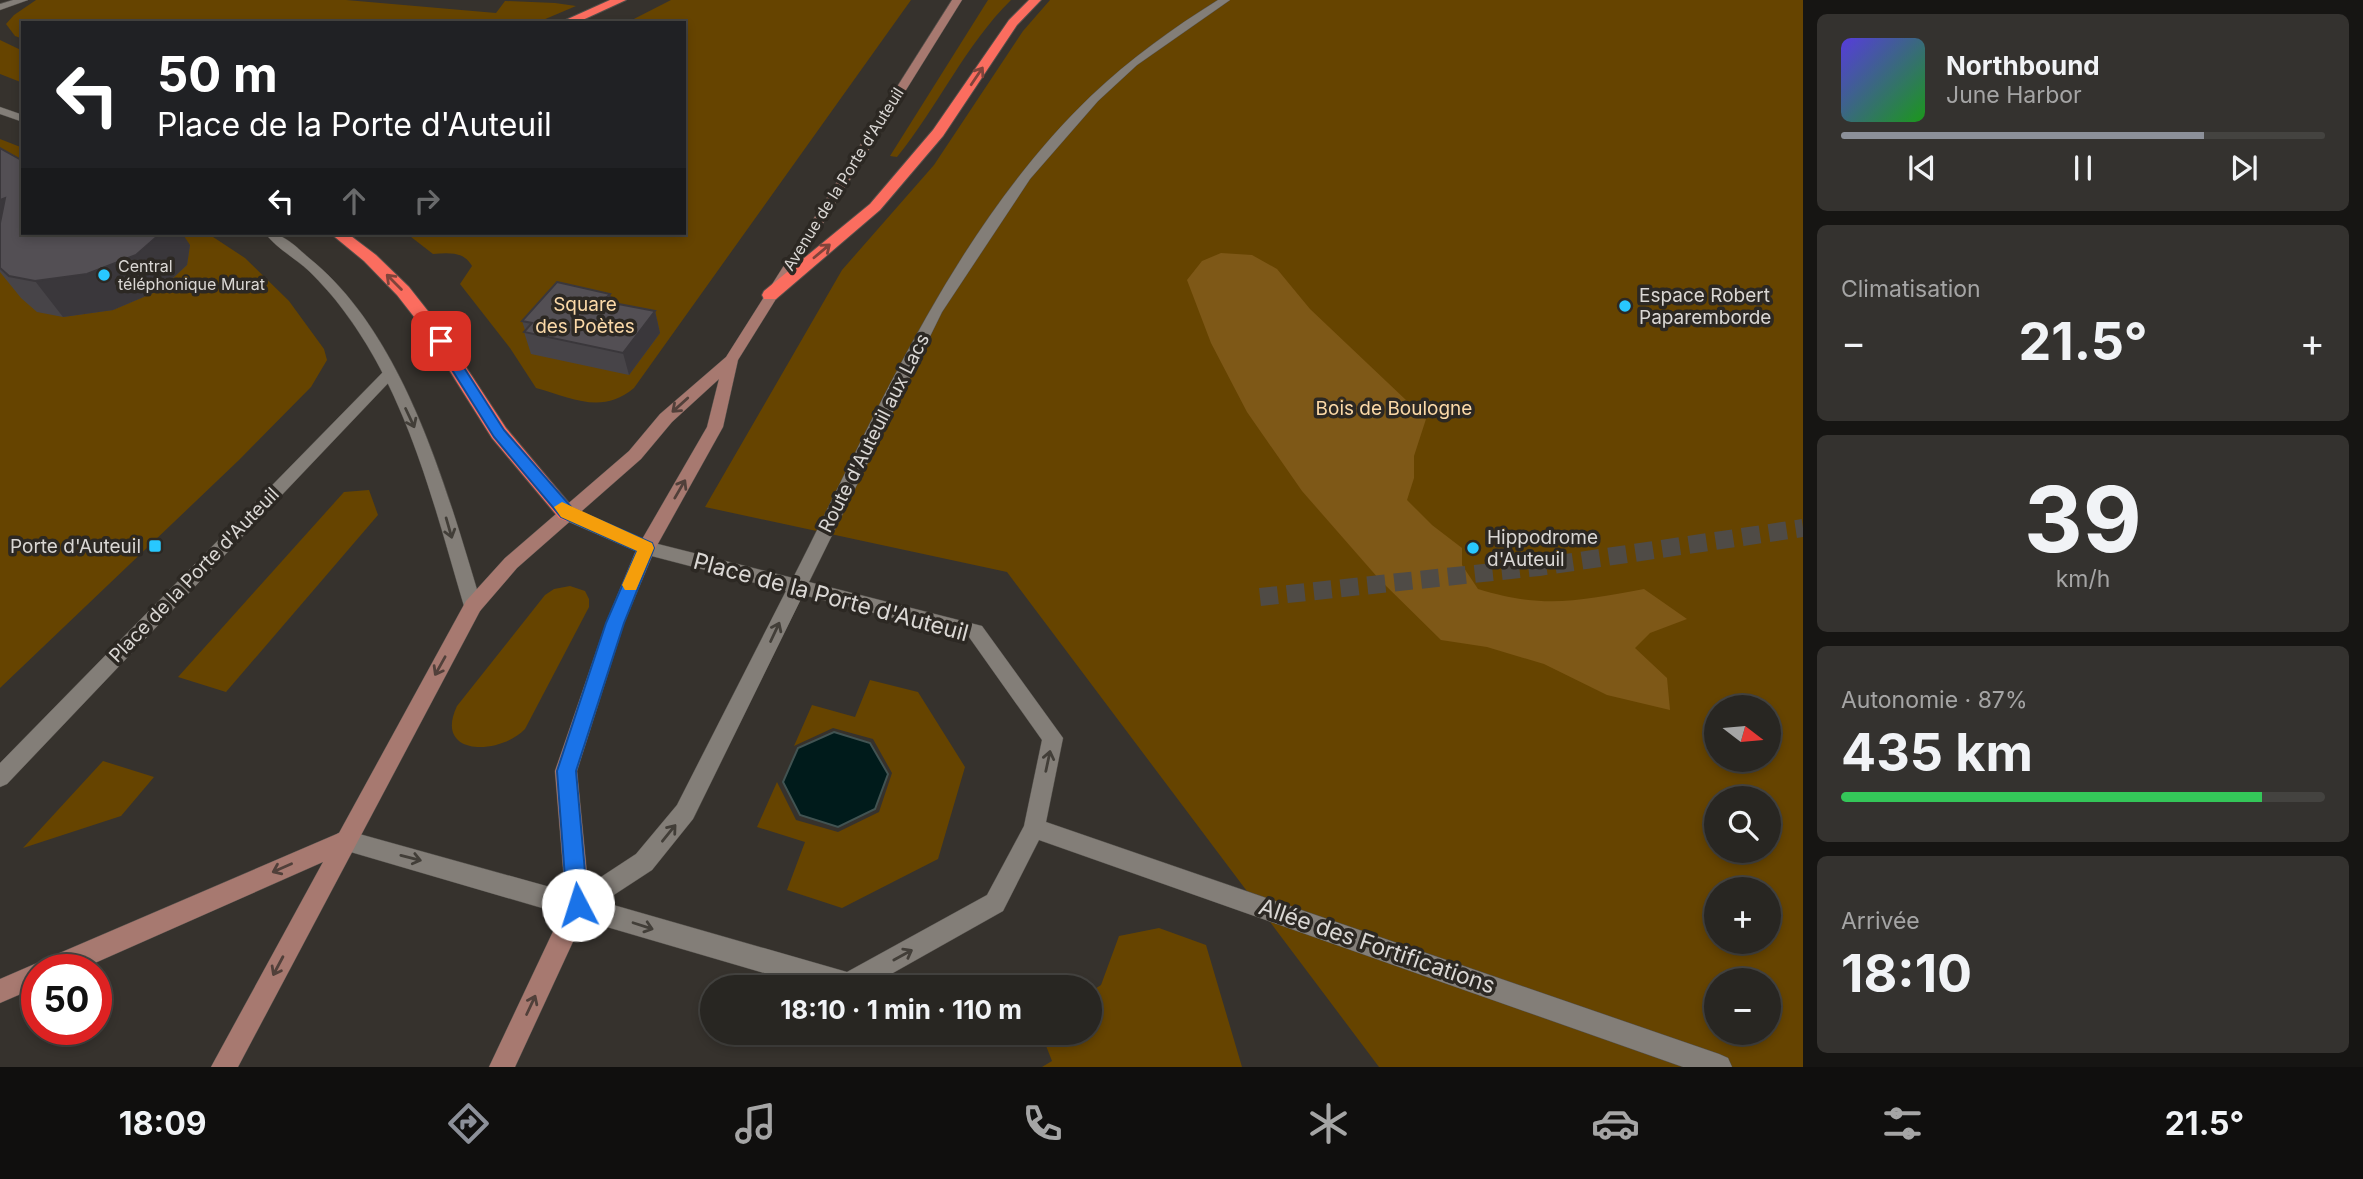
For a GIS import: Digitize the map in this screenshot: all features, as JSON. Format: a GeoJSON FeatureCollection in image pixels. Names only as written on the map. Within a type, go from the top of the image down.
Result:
{"type":"FeatureCollection","features":[{"type":"Feature","properties":{"kind":"highway"},"geometry":{"type":"LineString","coordinates":[[570,21],[620,0]]}},
{"type":"Feature","properties":{"kind":"highway"},"geometry":{"type":"LineString","coordinates":[[770,295],[875,206],[939,133],[1013,23],[1035,0]]}},
{"type":"Feature","properties":{"kind":"highway"},"geometry":{"type":"LineString","coordinates":[[341,235],[370,258],[403,291],[429,324],[499,433],[566,513]]}},
{"type":"Feature","properties":{"kind":"main road","name":"Avenue de la Porte d'Auteuil"},"geometry":{"type":"LineString","coordinates":[[566,513],[635,455],[666,418],[731,360],[957,0]]}},
{"type":"Feature","properties":{"kind":"main road","name":"Avenue de la Porte d'Auteuil"},"geometry":{"type":"LineString","coordinates":[[646,548],[715,427],[731,360]]}},
{"type":"Feature","properties":{"kind":"main road"},"geometry":{"type":"LineString","coordinates":[[225,1067],[473,606],[511,563],[566,513]]}},
{"type":"Feature","properties":{"kind":"main road"},"geometry":{"type":"LineString","coordinates":[[502,1067],[578,905],[566,771],[615,623],[646,548]]}},
{"type":"Feature","properties":{"kind":"main road"},"geometry":{"type":"LineString","coordinates":[[87,954],[345,841]]}},
{"type":"Feature","properties":{"kind":"main road"},"geometry":{"type":"LineString","coordinates":[[0,991],[21,982]]}},
{"type":"Feature","properties":{"kind":"street"},"geometry":{"type":"LineString","coordinates":[[0,7],[23,0]]}},
{"type":"Feature","properties":{"kind":"street","name":"Route d'Auteuil aux Lacs"},"geometry":{"type":"LineString","coordinates":[[578,905],[644,862],[685,812],[934,312],[1017,184],[1085,106],[1168,36],[1225,0]]}},
{"type":"Feature","properties":{"kind":"street"},"geometry":{"type":"LineString","coordinates":[[0,110],[21,118]]}},
{"type":"Feature","properties":{"kind":"street"},"geometry":{"type":"LineString","coordinates":[[273,235],[314,268],[353,310],[374,342],[430,462],[473,606]]}},
{"type":"Feature","properties":{"kind":"street","name":"Place de la Porte d'Auteuil"},"geometry":{"type":"LineString","coordinates":[[0,777],[389,374]]}},
{"type":"Feature","properties":{"kind":"street","name":"Place de la Porte d'Auteuil"},"geometry":{"type":"LineString","coordinates":[[345,841],[474,874],[692,943],[848,985],[995,903],[1034,828],[1053,738],[975,631],[646,548],[566,513]]}},
{"type":"Feature","properties":{"kind":"street","name":"Allée des Fortifications"},"geometry":{"type":"LineString","coordinates":[[1034,828],[1719,1067]]}},
{"type":"Feature","properties":{"kind":"green space"},"geometry":{"type":"Polygon","coordinates":[[[36,0],[346,0],[496,13],[505,1],[576,6],[541,21],[21,21],[21,38],[15,36],[6,24],[36,0]]]}},
{"type":"Feature","properties":{"kind":"green space","name":"Square des Poètes"},"geometry":{"type":"Polygon","coordinates":[[[671,0],[911,0],[634,388],[610,401],[586,402],[536,388],[510,348],[460,284],[472,266],[469,261],[455,254],[433,254],[409,235],[686,235],[686,21],[630,21],[671,0]]]}},
{"type":"Feature","properties":{"kind":"green space"},"geometry":{"type":"Polygon","coordinates":[[[988,0],[1011,0],[980,36],[912,138],[897,157],[890,156],[988,0]]]}},
{"type":"Feature","properties":{"kind":"green space","name":"Bois de Boulogne"},"geometry":{"type":"Polygon","coordinates":[[[1050,0],[1803,0],[1803,1067],[1379,1067],[1007,572],[705,507],[842,270],[934,165],[1023,31],[1050,0]]]}},
{"type":"Feature","properties":{"kind":"green space"},"geometry":{"type":"Polygon","coordinates":[[[0,40],[21,50],[21,82],[0,74],[0,40]]]}},
{"type":"Feature","properties":{"kind":"green space"},"geometry":{"type":"Polygon","coordinates":[[[0,139],[21,147],[21,235],[210,235],[245,258],[289,301],[324,349],[327,360],[311,387],[239,460],[0,688],[0,139]]]}},
{"type":"Feature","properties":{"kind":"green space"},"geometry":{"type":"Polygon","coordinates":[[[1221,253],[1252,255],[1277,269],[1310,309],[1426,419],[1414,456],[1414,478],[1407,500],[1432,525],[1462,548],[1462,565],[1478,589],[1522,599],[1561,601],[1644,589],[1687,619],[1650,633],[1635,648],[1667,678],[1670,710],[1607,695],[1544,664],[1487,647],[1441,640],[1379,579],[1302,491],[1247,412],[1211,343],[1187,280],[1202,261],[1221,253]]]}},
{"type":"Feature","properties":{"kind":"green space"},"geometry":{"type":"Polygon","coordinates":[[[369,490],[378,515],[226,692],[178,677],[344,492],[369,490]]]}},
{"type":"Feature","properties":{"kind":"green space"},"geometry":{"type":"Polygon","coordinates":[[[570,586],[585,591],[589,607],[525,729],[514,738],[486,747],[461,742],[454,734],[452,722],[457,706],[545,595],[554,589],[570,586]]]}},
{"type":"Feature","properties":{"kind":"green space"},"geometry":{"type":"Polygon","coordinates":[[[870,680],[918,692],[965,767],[938,859],[842,908],[787,890],[805,842],[757,827],[777,782],[796,820],[838,832],[879,812],[892,773],[873,739],[833,728],[794,746],[812,705],[855,717],[870,680]]]}},
{"type":"Feature","properties":{"kind":"green space"},"geometry":{"type":"Polygon","coordinates":[[[103,761],[154,777],[121,816],[23,848],[103,761]]]}},
{"type":"Feature","properties":{"kind":"green space"},"geometry":{"type":"Polygon","coordinates":[[[1159,928],[1206,945],[1242,1067],[1042,1067],[1052,1061],[1046,1045],[1102,1045],[1102,982],[1119,936],[1159,928]]]}},
{"type":"Feature","properties":{"kind":"water"},"geometry":{"type":"Polygon","coordinates":[[[834,732],[870,743],[888,774],[875,809],[838,827],[800,815],[783,782],[798,748],[834,732]]]}},
{"type":"Feature","properties":{"kind":"building"},"geometry":{"type":"Polygon","coordinates":[[[0,148],[21,160],[21,235],[159,235],[136,255],[87,274],[35,281],[9,276],[0,268],[0,223],[5,198],[0,200],[0,148]]]}},
{"type":"Feature","properties":{"kind":"building"},"geometry":{"type":"Polygon","coordinates":[[[557,282],[610,294],[603,301],[655,311],[623,353],[524,332],[532,323],[522,321],[557,282]]]}},
{"type":"Feature","properties":{"kind":"tunnel"},"geometry":{"type":"LineString","coordinates":[[1260,597],[1539,567],[1803,528]]}},
{"type":"Feature","properties":{"kind":"slow traffic"},"geometry":{"type":"LineString","coordinates":[[562,507],[566,513],[646,548],[631,585]]}},
{"type":"Feature","properties":{"kind":"place","name":"Central téléphonique Murat"},"geometry":{"type":"Point","coordinates":[104,275]}},
{"type":"Feature","properties":{"kind":"place","name":"Espace Robert Paparemborde"},"geometry":{"type":"Point","coordinates":[1625,306]}},
{"type":"Feature","properties":{"kind":"place","name":"Porte d'Auteuil"},"geometry":{"type":"Point","coordinates":[155,546]}},
{"type":"Feature","properties":{"kind":"place","name":"Hippodrome d'Auteuil"},"geometry":{"type":"Point","coordinates":[1473,548]}},
{"type":"Feature","properties":{"kind":"route"},"geometry":{"type":"LineString","coordinates":[[441,341],[499,433],[566,513],[646,548],[615,623],[566,771],[578,905]]}}]}
